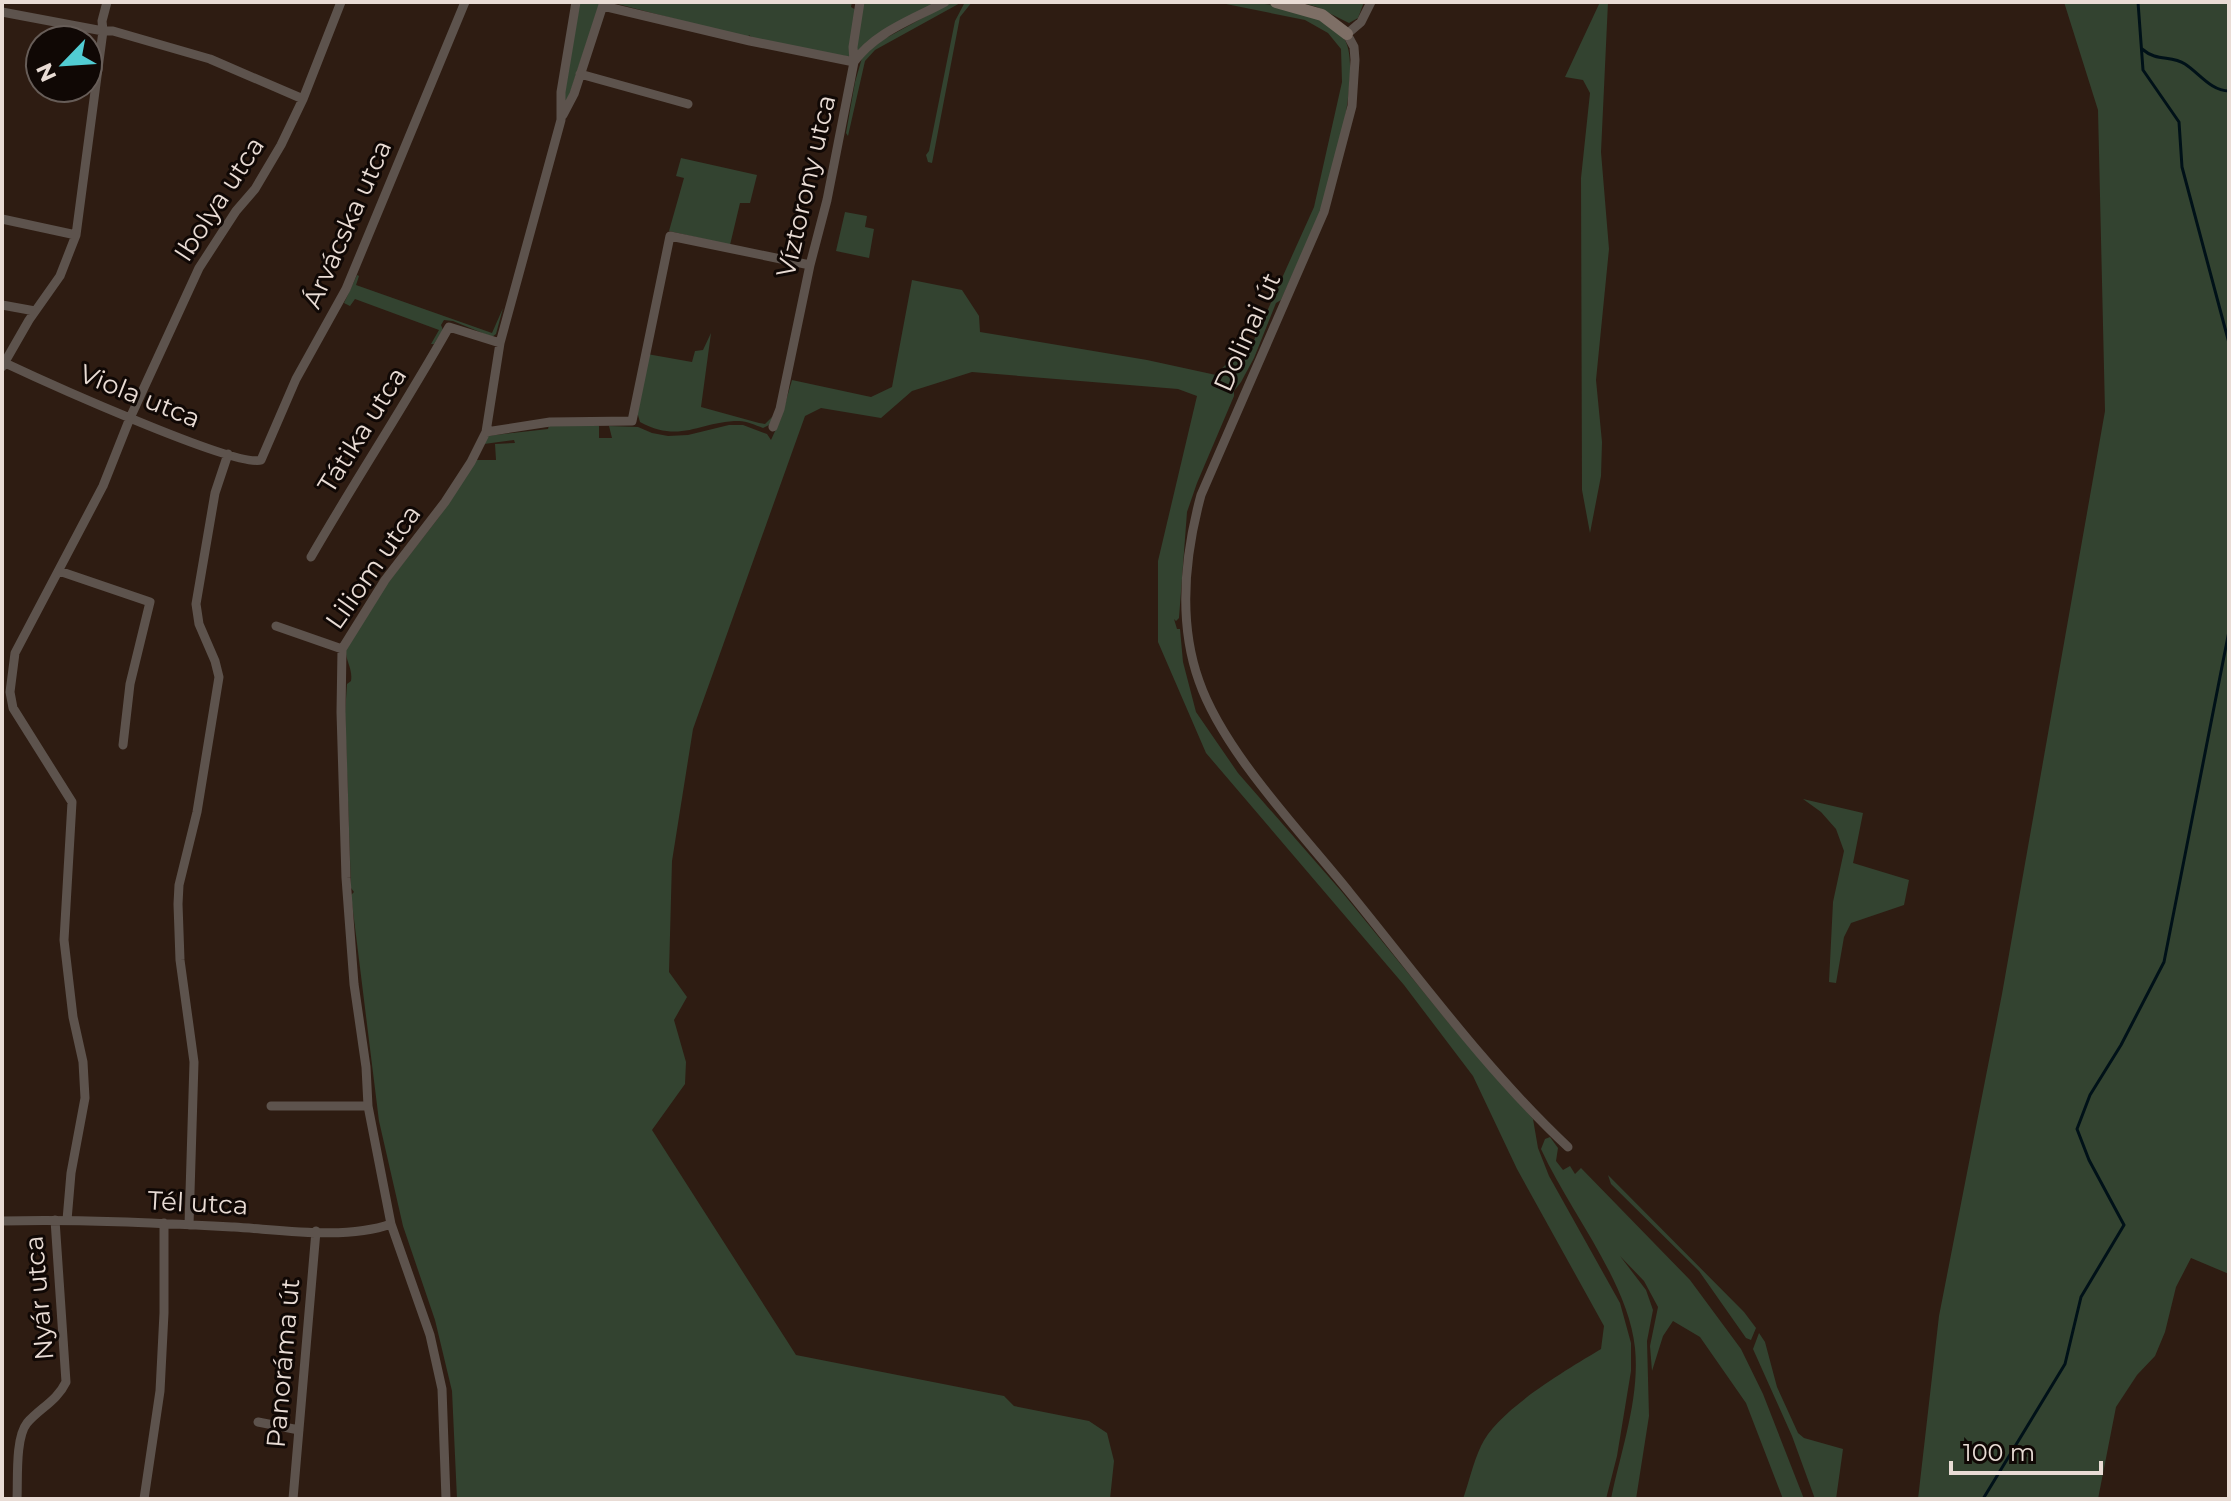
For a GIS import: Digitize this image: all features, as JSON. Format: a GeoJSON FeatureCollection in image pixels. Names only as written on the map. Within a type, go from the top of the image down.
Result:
{"type":"FeatureCollection","features":[{"type":"Feature","properties":{"kind":"street"},"geometry":{"type":"LineString","coordinates":[[102,24],[107,2]]}},
{"type":"Feature","properties":{"kind":"street","name":"Ibolya utca"},"geometry":{"type":"LineString","coordinates":[[67,1220],[71,1173],[85,1098],[83,1062],[73,1017],[64,940],[72,802],[13,708],[10,692],[15,653],[103,486],[130,418],[199,268],[236,211],[255,189],[281,145],[303,99],[341,2]]}},
{"type":"Feature","properties":{"kind":"street","name":"Árvácska utca"},"geometry":{"type":"LineString","coordinates":[[261,460],[296,379],[346,289],[465,2]]}},
{"type":"Feature","properties":{"kind":"street","name":"Liliom utca"},"geometry":{"type":"LineString","coordinates":[[446,1499],[442,1389],[430,1335],[391,1224],[368,1106],[346,878],[342,649],[385,580],[445,502],[486,432],[500,343],[561,120],[561,92],[576,2]]}},
{"type":"Feature","properties":{"kind":"street"},"geometry":{"type":"LineString","coordinates":[[561,120],[603,4],[750,41],[854,62],[853,47],[860,2]]}},
{"type":"Feature","properties":{"kind":"street","name":"Víztorony utca"},"geometry":{"type":"LineString","coordinates":[[773,427],[827,200],[854,62],[864,48],[878,38],[945,2]]}},
{"type":"Feature","properties":{"kind":"street"},"geometry":{"type":"LineString","coordinates":[[1276,2],[1322,15],[1347,34],[1361,22],[1371,2]]}},
{"type":"Feature","properties":{"kind":"street"},"geometry":{"type":"LineString","coordinates":[[2,12],[66,24]]}},
{"type":"Feature","properties":{"kind":"street"},"geometry":{"type":"LineString","coordinates":[[104,31],[210,59],[303,99]]}},
{"type":"Feature","properties":{"kind":"street","name":"Dolinai út"},"geometry":{"type":"LineString","coordinates":[[1347,34],[1354,47],[1355,60],[1352,106],[1324,212],[1274,331],[1214,460],[1191,532],[1186,587],[1191,649],[1209,705],[1229,740],[1263,786],[1488,1061],[1568,1147]]}},
{"type":"Feature","properties":{"kind":"street"},"geometry":{"type":"LineString","coordinates":[[580,74],[688,104]]}},
{"type":"Feature","properties":{"kind":"street"},"geometry":{"type":"LineString","coordinates":[[3,365],[60,276],[76,235],[93,104]]}},
{"type":"Feature","properties":{"kind":"street"},"geometry":{"type":"LineString","coordinates":[[2,219],[76,235]]}},
{"type":"Feature","properties":{"kind":"street"},"geometry":{"type":"LineString","coordinates":[[486,432],[550,422],[632,421],[670,236],[810,265]]}},
{"type":"Feature","properties":{"kind":"street"},"geometry":{"type":"LineString","coordinates":[[2,305],[35,311]]}},
{"type":"Feature","properties":{"kind":"street","name":"Tátika utca"},"geometry":{"type":"LineString","coordinates":[[311,557],[449,327],[500,343]]}},
{"type":"Feature","properties":{"kind":"street","name":"Viola utca"},"geometry":{"type":"LineString","coordinates":[[3,365],[130,418],[228,454],[253,462],[261,460]]}},
{"type":"Feature","properties":{"kind":"street"},"geometry":{"type":"LineString","coordinates":[[189,1225],[195,1072],[180,960],[178,904],[219,677],[195,609],[215,493],[228,454]]}},
{"type":"Feature","properties":{"kind":"street"},"geometry":{"type":"LineString","coordinates":[[59,571],[150,602],[130,684],[123,745]]}},
{"type":"Feature","properties":{"kind":"street"},"geometry":{"type":"LineString","coordinates":[[276,626],[342,649]]}},
{"type":"Feature","properties":{"kind":"street"},"geometry":{"type":"LineString","coordinates":[[271,1106],[368,1106]]}},
{"type":"Feature","properties":{"kind":"street","name":"Nyár utca"},"geometry":{"type":"LineString","coordinates":[[17,1499],[20,1439],[26,1425],[59,1396],[66,1382],[55,1220]]}},
{"type":"Feature","properties":{"kind":"street","name":"Tél utca"},"geometry":{"type":"LineString","coordinates":[[2,1221],[164,1223],[316,1231],[365,1231],[391,1224]]}},
{"type":"Feature","properties":{"kind":"street"},"geometry":{"type":"LineString","coordinates":[[144,1499],[160,1391],[164,1223]]}},
{"type":"Feature","properties":{"kind":"street","name":"Panoráma út"},"geometry":{"type":"LineString","coordinates":[[293,1499],[316,1231]]}},
{"type":"Feature","properties":{"kind":"street"},"geometry":{"type":"LineString","coordinates":[[258,1422],[299,1430]]}},
{"type":"Feature","properties":{"kind":"green space"},"geometry":{"type":"Polygon","coordinates":[[[578,2],[600,2],[567,102],[565,88],[578,2]]]}},
{"type":"Feature","properties":{"kind":"green space"},"geometry":{"type":"Polygon","coordinates":[[[610,2],[852,2],[851,7],[856,10],[850,57],[753,39],[749,35],[748,38],[610,2]]]}},
{"type":"Feature","properties":{"kind":"green space"},"geometry":{"type":"Polygon","coordinates":[[[862,2],[938,2],[879,33],[855,53],[862,2]]]}},
{"type":"Feature","properties":{"kind":"green space"},"geometry":{"type":"Polygon","coordinates":[[[952,2],[962,2],[875,50],[865,61],[848,136],[855,82],[862,58],[875,44],[952,2]]]}},
{"type":"Feature","properties":{"kind":"green space"},"geometry":{"type":"Polygon","coordinates":[[[965,2],[972,2],[960,17],[932,163],[928,162],[926,155],[955,21],[965,2]]]}},
{"type":"Feature","properties":{"kind":"green space"},"geometry":{"type":"Polygon","coordinates":[[[1216,2],[1267,4],[1317,17],[1343,37],[1349,51],[1350,71],[1339,148],[1321,210],[1281,300],[1276,303],[1254,358],[1234,391],[1187,512],[1179,618],[1174,619],[1177,629],[1180,629],[1183,662],[1196,712],[1238,773],[1533,1119],[1538,1148],[1549,1176],[1620,1303],[1631,1343],[1631,1371],[1617,1456],[1606,1499],[1463,1499],[1478,1452],[1489,1432],[1517,1405],[1601,1349],[1604,1326],[1517,1169],[1473,1076],[1404,985],[1206,753],[1158,642],[1158,561],[1197,396],[1178,389],[972,372],[912,391],[881,418],[821,408],[805,416],[693,729],[672,861],[669,972],[687,997],[674,1020],[686,1062],[685,1084],[652,1130],[796,1355],[1004,1396],[1014,1406],[1089,1421],[1107,1433],[1114,1461],[1110,1499],[457,1499],[452,1391],[435,1320],[403,1226],[379,1121],[351,895],[354,892],[351,888],[345,713],[347,684],[351,676],[346,649],[387,584],[439,517],[476,460],[496,460],[495,444],[515,443],[514,440],[484,444],[487,436],[548,429],[549,425],[599,426],[599,438],[612,438],[609,426],[638,427],[668,436],[743,425],[767,434],[771,440],[792,380],[871,397],[892,387],[912,280],[962,290],[979,316],[980,332],[1216,375],[1227,363],[1234,346],[1250,349],[1314,207],[1342,82],[1341,49],[1328,33],[1305,20],[1216,2]]]}},
{"type":"Feature","properties":{"kind":"green space"},"geometry":{"type":"Polygon","coordinates":[[[1299,2],[1364,2],[1358,18],[1349,23],[1299,2]]]}},
{"type":"Feature","properties":{"kind":"green space"},"geometry":{"type":"Polygon","coordinates":[[[1600,2],[1608,2],[1601,152],[1609,249],[1596,380],[1602,442],[1601,476],[1590,533],[1582,490],[1581,178],[1590,93],[1583,80],[1565,77],[1600,2]]]}},
{"type":"Feature","properties":{"kind":"green space"},"geometry":{"type":"Polygon","coordinates":[[[2064,2],[2229,2],[2229,1274],[2191,1258],[2176,1287],[2165,1332],[2155,1356],[2137,1375],[2116,1407],[2098,1499],[1918,1499],[1939,1316],[2002,994],[2105,411],[2098,110],[2064,2]]]}},
{"type":"Feature","properties":{"kind":"green space"},"geometry":{"type":"Polygon","coordinates":[[[681,158],[757,175],[750,203],[740,203],[730,245],[669,231],[684,178],[676,176],[681,158]]]}},
{"type":"Feature","properties":{"kind":"green space"},"geometry":{"type":"Polygon","coordinates":[[[845,212],[867,216],[865,227],[874,229],[869,258],[836,251],[845,212]]]}},
{"type":"Feature","properties":{"kind":"green space"},"geometry":{"type":"Polygon","coordinates":[[[357,275],[356,285],[492,333],[503,308],[496,334],[492,337],[444,320],[441,325],[443,330],[431,344],[439,330],[355,299],[350,306],[344,303],[357,275]]]}},
{"type":"Feature","properties":{"kind":"green space"},"geometry":{"type":"Polygon","coordinates":[[[711,333],[701,407],[765,424],[772,417],[771,424],[763,428],[742,421],[725,422],[690,430],[667,431],[640,422],[636,408],[647,354],[692,362],[695,351],[703,350],[711,333]]]}},
{"type":"Feature","properties":{"kind":"green space"},"geometry":{"type":"Polygon","coordinates":[[[1803,799],[1863,813],[1853,863],[1909,880],[1904,905],[1851,923],[1844,937],[1836,983],[1829,982],[1833,902],[1844,851],[1836,829],[1821,812],[1803,799]]]}},
{"type":"Feature","properties":{"kind":"green space"},"geometry":{"type":"Polygon","coordinates":[[[1550,1137],[1558,1148],[1556,1161],[1563,1170],[1570,1166],[1575,1174],[1581,1168],[1690,1280],[1741,1349],[1763,1394],[1804,1499],[1783,1499],[1746,1403],[1700,1337],[1673,1321],[1663,1336],[1652,1371],[1650,1346],[1658,1307],[1644,1281],[1620,1256],[1646,1290],[1653,1310],[1647,1341],[1649,1416],[1636,1499],[1611,1499],[1629,1424],[1635,1386],[1635,1348],[1630,1323],[1610,1272],[1541,1149],[1545,1139],[1550,1137]]]}},
{"type":"Feature","properties":{"kind":"green space"},"geometry":{"type":"Polygon","coordinates":[[[1608,1175],[1744,1312],[1756,1328],[1751,1340],[1746,1338],[1699,1271],[1611,1184],[1608,1175]]]}},
{"type":"Feature","properties":{"kind":"green space"},"geometry":{"type":"Polygon","coordinates":[[[1759,1333],[1765,1342],[1777,1387],[1798,1433],[1804,1438],[1843,1449],[1836,1499],[1815,1499],[1792,1436],[1753,1349],[1759,1333]]]}},
{"type":"Feature","properties":{"kind":"waterway"},"geometry":{"type":"LineString","coordinates":[[2138,2],[2143,70],[2179,122],[2182,167],[2229,343]]}},
{"type":"Feature","properties":{"kind":"waterway"},"geometry":{"type":"LineString","coordinates":[[2142,49],[2153,56],[2180,61],[2211,85],[2229,91]]}},
{"type":"Feature","properties":{"kind":"waterway"},"geometry":{"type":"LineString","coordinates":[[1983,1499],[2065,1364],[2081,1297],[2124,1225],[2089,1160],[2077,1129],[2090,1095],[2121,1045],[2164,962],[2229,631]]}}]}
